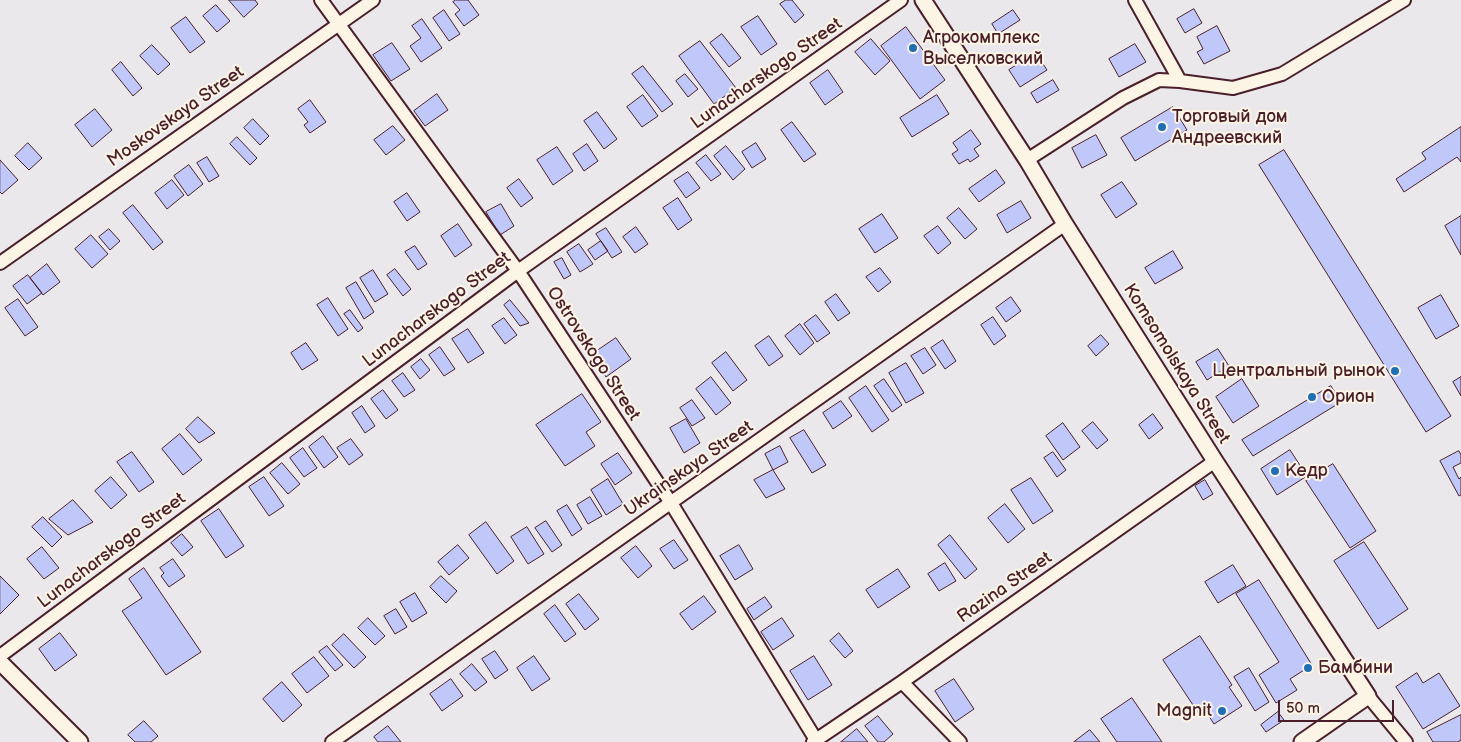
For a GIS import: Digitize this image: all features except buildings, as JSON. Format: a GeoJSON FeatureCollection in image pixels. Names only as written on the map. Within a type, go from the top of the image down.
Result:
{"type":"FeatureCollection","features":[{"type":"Feature","properties":{"kind":"street","name":"Ostrovskogo Street"},"geometry":{"type":"LineString","coordinates":[[321,0],[518,272],[671,504],[815,741]]}},
{"type":"Feature","properties":{"kind":"street","name":"Moskovskaya Street"},"geometry":{"type":"LineString","coordinates":[[0,263],[373,0]]}},
{"type":"Feature","properties":{"kind":"street","name":"Lunacharskogo Street"},"geometry":{"type":"LineString","coordinates":[[0,656],[518,272],[902,0]]}},
{"type":"Feature","properties":{"kind":"street","name":"Komsomolskaya Street"},"geometry":{"type":"LineString","coordinates":[[923,0],[1215,461],[1368,696],[1406,742]]}},
{"type":"Feature","properties":{"kind":"street"},"geometry":{"type":"LineString","coordinates":[[1135,0],[1180,81]]}},
{"type":"Feature","properties":{"kind":"street"},"geometry":{"type":"LineString","coordinates":[[1026,160],[1124,98],[1159,80],[1233,88],[1282,74],[1404,0]]}},
{"type":"Feature","properties":{"kind":"street","name":"Ukrainskaya Street"},"geometry":{"type":"LineString","coordinates":[[332,742],[1065,224]]}},
{"type":"Feature","properties":{"kind":"street","name":"Razina Street"},"geometry":{"type":"LineString","coordinates":[[815,741],[902,682],[1215,461]]}},
{"type":"Feature","properties":{"kind":"street"},"geometry":{"type":"LineString","coordinates":[[0,662],[80,742]]}},
{"type":"Feature","properties":{"kind":"street"},"geometry":{"type":"LineString","coordinates":[[902,682],[960,742]]}},
{"type":"Feature","properties":{"kind":"street"},"geometry":{"type":"LineString","coordinates":[[1302,742],[1368,696]]}},
{"type":"Feature","properties":{"kind":"place","name":"Агрокомплекс Выселковский"},"geometry":{"type":"Point","coordinates":[913,48]}},
{"type":"Feature","properties":{"kind":"place","name":"Торговый дом Андреевский"},"geometry":{"type":"Point","coordinates":[1162,127]}},
{"type":"Feature","properties":{"kind":"place","name":"Центральный рынок"},"geometry":{"type":"Point","coordinates":[1395,371]}},
{"type":"Feature","properties":{"kind":"place","name":"Орион"},"geometry":{"type":"Point","coordinates":[1312,397]}},
{"type":"Feature","properties":{"kind":"place","name":"Кедр"},"geometry":{"type":"Point","coordinates":[1275,471]}},
{"type":"Feature","properties":{"kind":"place","name":"Бамбини"},"geometry":{"type":"Point","coordinates":[1308,668]}},
{"type":"Feature","properties":{"kind":"place","name":"Magnit"},"geometry":{"type":"Point","coordinates":[1222,711]}}]}
